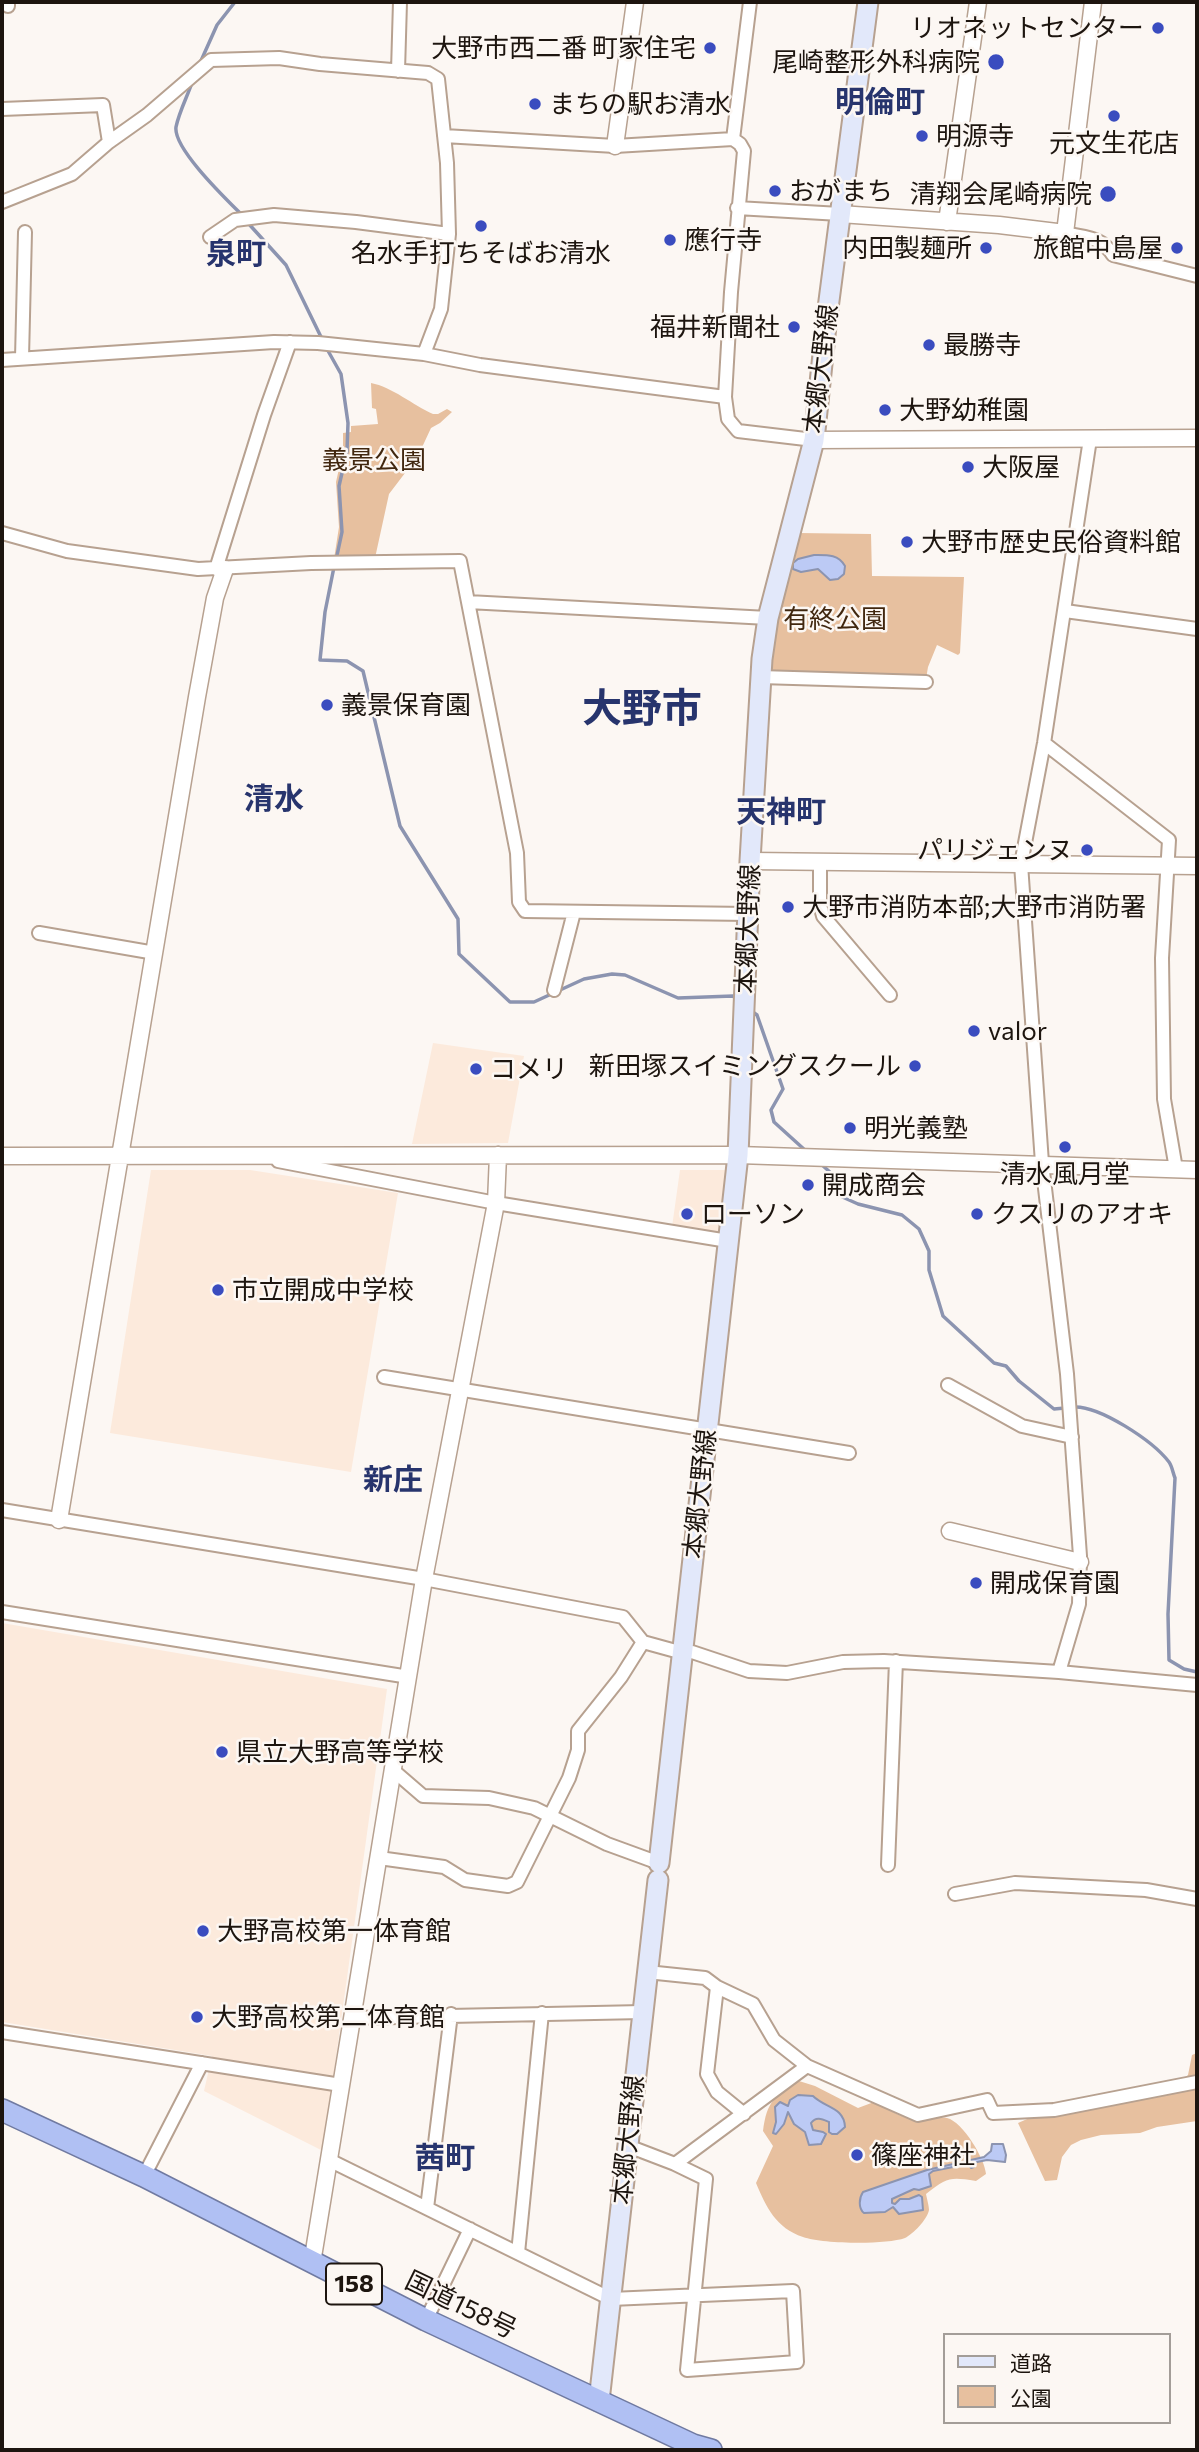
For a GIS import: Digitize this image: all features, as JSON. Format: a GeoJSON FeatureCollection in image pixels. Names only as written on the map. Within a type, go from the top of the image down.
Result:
{"type":"FeatureCollection","features":[{"type":"Feature","properties":{"kind":"highway","name":"国道158号"},"geometry":{"type":"LineString","coordinates":[[2,2110],[144,2176],[426,2320],[693,2445],[711,2450]]}},
{"type":"Feature","properties":{"kind":"main road","name":"本郷大野線"},"geometry":{"type":"LineString","coordinates":[[599,2401],[738,1155],[760,677],[768,618],[814,440],[867,2]]}},
{"type":"Feature","properties":{"kind":"street"},"geometry":{"type":"LineString","coordinates":[[398,71],[400,2]]}},
{"type":"Feature","properties":{"kind":"street"},"geometry":{"type":"LineString","coordinates":[[615,146],[635,2]]}},
{"type":"Feature","properties":{"kind":"street"},"geometry":{"type":"LineString","coordinates":[[733,139],[750,2]]}},
{"type":"Feature","properties":{"kind":"street"},"geometry":{"type":"LineString","coordinates":[[947,222],[978,2]]}},
{"type":"Feature","properties":{"kind":"street"},"geometry":{"type":"LineString","coordinates":[[1065,233],[1093,2]]}},
{"type":"Feature","properties":{"kind":"street"},"geometry":{"type":"LineString","coordinates":[[2,202],[72,174],[211,60],[279,58],[428,73],[438,79],[447,163],[449,234],[441,309],[424,354]]}},
{"type":"Feature","properties":{"kind":"street"},"geometry":{"type":"LineString","coordinates":[[2,109],[103,105],[109,142]]}},
{"type":"Feature","properties":{"kind":"street"},"geometry":{"type":"LineString","coordinates":[[444,136],[615,146],[733,139],[740,144],[744,152],[737,208],[726,397],[728,419],[738,431],[814,440],[1197,438]]}},
{"type":"Feature","properties":{"kind":"street"},"geometry":{"type":"LineString","coordinates":[[737,208],[999,225],[1065,233],[1100,241],[1106,244],[1112,255],[1197,276]]}},
{"type":"Feature","properties":{"kind":"street"},"geometry":{"type":"LineString","coordinates":[[210,237],[235,220],[274,215],[449,234]]}},
{"type":"Feature","properties":{"kind":"street"},"geometry":{"type":"LineString","coordinates":[[22,358],[24,232]]}},
{"type":"Feature","properties":{"kind":"street"},"geometry":{"type":"LineString","coordinates":[[2,360],[290,342],[318,343],[424,354],[480,365],[726,397]]}},
{"type":"Feature","properties":{"kind":"street"},"geometry":{"type":"LineString","coordinates":[[59,1520],[220,569],[264,415],[290,342]]}},
{"type":"Feature","properties":{"kind":"street"},"geometry":{"type":"LineString","coordinates":[[1059,1672],[1079,1604],[1080,1562],[1072,1437],[1042,1163],[1021,864],[1044,743],[1090,439]]}},
{"type":"Feature","properties":{"kind":"street"},"geometry":{"type":"LineString","coordinates":[[2,533],[67,551],[160,565],[220,569],[312,563],[460,561],[517,853],[519,902],[525,911],[748,914]]}},
{"type":"Feature","properties":{"kind":"street"},"geometry":{"type":"LineString","coordinates":[[468,602],[768,618]]}},
{"type":"Feature","properties":{"kind":"street"},"geometry":{"type":"LineString","coordinates":[[1065,611],[1197,629]]}},
{"type":"Feature","properties":{"kind":"street"},"geometry":{"type":"LineString","coordinates":[[760,677],[926,682]]}},
{"type":"Feature","properties":{"kind":"street"},"geometry":{"type":"LineString","coordinates":[[1044,743],[1169,840],[1162,958],[1164,1099],[1176,1169]]}},
{"type":"Feature","properties":{"kind":"street"},"geometry":{"type":"LineString","coordinates":[[750,861],[1197,866]]}},
{"type":"Feature","properties":{"kind":"street"},"geometry":{"type":"LineString","coordinates":[[820,862],[820,905],[824,916],[890,995]]}},
{"type":"Feature","properties":{"kind":"street"},"geometry":{"type":"LineString","coordinates":[[554,990],[574,912]]}},
{"type":"Feature","properties":{"kind":"street"},"geometry":{"type":"LineString","coordinates":[[39,933],[155,953]]}},
{"type":"Feature","properties":{"kind":"street"},"geometry":{"type":"LineString","coordinates":[[312,2263],[424,1578],[495,1203],[498,1155]]}},
{"type":"Feature","properties":{"kind":"street"},"geometry":{"type":"LineString","coordinates":[[2,1156],[738,1155],[1197,1170]]}},
{"type":"Feature","properties":{"kind":"street"},"geometry":{"type":"LineString","coordinates":[[261,1157],[495,1203],[728,1241]]}},
{"type":"Feature","properties":{"kind":"street"},"geometry":{"type":"LineString","coordinates":[[384,1377],[849,1453]]}},
{"type":"Feature","properties":{"kind":"street"},"geometry":{"type":"LineString","coordinates":[[948,1385],[1022,1426],[1072,1437]]}},
{"type":"Feature","properties":{"kind":"street"},"geometry":{"type":"LineString","coordinates":[[2,1510],[424,1578],[623,1617],[643,1642],[683,1653],[692,1652],[749,1671],[787,1673],[843,1662],[896,1661],[1197,1685]]}},
{"type":"Feature","properties":{"kind":"street"},"geometry":{"type":"LineString","coordinates":[[950,1531],[1080,1562]]}},
{"type":"Feature","properties":{"kind":"street"},"geometry":{"type":"LineString","coordinates":[[2,1612],[409,1677]]}},
{"type":"Feature","properties":{"kind":"street"},"geometry":{"type":"LineString","coordinates":[[379,1858],[444,1867],[465,1880],[508,1886],[517,1882],[569,1778],[578,1750],[578,1731],[621,1677],[643,1642]]}},
{"type":"Feature","properties":{"kind":"street"},"geometry":{"type":"LineString","coordinates":[[888,1865],[896,1661]]}},
{"type":"Feature","properties":{"kind":"street"},"geometry":{"type":"LineString","coordinates":[[394,1771],[423,1796],[489,1798],[534,1808],[658,1871]]}},
{"type":"Feature","properties":{"kind":"street"},"geometry":{"type":"LineString","coordinates":[[955,1894],[1015,1883],[1146,1890],[1197,1899]]}},
{"type":"Feature","properties":{"kind":"street"},"geometry":{"type":"LineString","coordinates":[[647,1972],[705,1978],[754,2004],[774,2040],[807,2066],[918,2115],[987,2100],[993,2113],[1054,2110],[1197,2082]]}},
{"type":"Feature","properties":{"kind":"street"},"geometry":{"type":"LineString","coordinates":[[718,1987],[707,2074],[717,2092],[744,2114]]}},
{"type":"Feature","properties":{"kind":"street"},"geometry":{"type":"LineString","coordinates":[[518,2253],[542,2012]]}},
{"type":"Feature","properties":{"kind":"street"},"geometry":{"type":"LineString","coordinates":[[352,2018],[643,2012]]}},
{"type":"Feature","properties":{"kind":"street"},"geometry":{"type":"LineString","coordinates":[[427,2208],[451,2014]]}},
{"type":"Feature","properties":{"kind":"street"},"geometry":{"type":"LineString","coordinates":[[2,2032],[341,2085]]}},
{"type":"Feature","properties":{"kind":"street"},"geometry":{"type":"LineString","coordinates":[[144,2176],[202,2063]]}},
{"type":"Feature","properties":{"kind":"street"},"geometry":{"type":"LineString","coordinates":[[675,2164],[807,2066]]}},
{"type":"Feature","properties":{"kind":"street"},"geometry":{"type":"LineString","coordinates":[[329,2160],[611,2298],[693,2295],[793,2291],[797,2362],[687,2370],[693,2295],[706,2179],[628,2146]]}},
{"type":"Feature","properties":{"kind":"street"},"geometry":{"type":"LineString","coordinates":[[426,2320],[470,2229]]}},
{"type":"Feature","properties":{"kind":"shaded area"},"geometry":{"type":"Polygon","coordinates":[[[433,1043],[524,1056],[508,1143],[412,1144],[433,1043]]]}},
{"type":"Feature","properties":{"kind":"shaded area"},"geometry":{"type":"Polygon","coordinates":[[[151,1170],[250,1170],[398,1193],[351,1472],[110,1433],[151,1170]]]}},
{"type":"Feature","properties":{"kind":"shaded area"},"geometry":{"type":"Polygon","coordinates":[[[680,1170],[728,1170],[721,1235],[672,1227],[680,1170]]]}},
{"type":"Feature","properties":{"kind":"shaded area"},"geometry":{"type":"Polygon","coordinates":[[[2,1623],[387,1689],[323,2151],[204,2091],[212,2056],[2,2022],[2,1623]]]}},
{"type":"Feature","properties":{"kind":"green space","name":"義景公園"},"geometry":{"type":"Polygon","coordinates":[[[371,383],[387,388],[433,414],[447,409],[452,412],[431,428],[418,456],[389,494],[375,558],[334,559],[339,527],[336,482],[343,451],[343,433],[351,432],[351,426],[378,424],[376,409],[372,408],[371,383]]]}},
{"type":"Feature","properties":{"kind":"green space","name":"有終公園"},"geometry":{"type":"Polygon","coordinates":[[[799,533],[871,534],[872,576],[964,577],[960,653],[958,655],[937,645],[926,679],[896,674],[772,675],[766,667],[769,645],[799,533]]]}},
{"type":"Feature","properties":{"kind":"green space"},"geometry":{"type":"Polygon","coordinates":[[[1197,2053],[1197,2121],[1157,2127],[1140,2133],[1101,2135],[1081,2140],[1071,2145],[1062,2157],[1057,2180],[1045,2181],[1018,2123],[1041,2113],[1176,2087],[1188,2075],[1192,2055],[1197,2053]]]}},
{"type":"Feature","properties":{"kind":"green space"},"geometry":{"type":"Polygon","coordinates":[[[799,2081],[815,2086],[858,2108],[874,2102],[915,2120],[947,2118],[960,2126],[972,2142],[982,2159],[986,2174],[976,2181],[950,2180],[926,2194],[928,2214],[905,2238],[870,2243],[839,2242],[812,2239],[794,2233],[773,2216],[756,2183],[773,2146],[763,2131],[767,2113],[778,2096],[799,2081]]]}},
{"type":"Feature","properties":{"kind":"water"},"geometry":{"type":"Polygon","coordinates":[[[814,555],[839,559],[845,566],[844,574],[838,579],[830,580],[818,569],[801,572],[793,569],[793,563],[798,559],[814,555]]]}},
{"type":"Feature","properties":{"kind":"water"},"geometry":{"type":"Polygon","coordinates":[[[798,2095],[813,2096],[833,2108],[841,2115],[845,2127],[837,2134],[832,2134],[829,2132],[829,2122],[815,2119],[811,2123],[813,2130],[826,2134],[821,2144],[809,2145],[805,2132],[794,2124],[788,2112],[784,2124],[776,2134],[773,2133],[776,2122],[775,2107],[780,2102],[788,2106],[790,2100],[798,2095]]]}},
{"type":"Feature","properties":{"kind":"water"},"geometry":{"type":"Polygon","coordinates":[[[992,2144],[1003,2144],[1005,2162],[987,2160],[972,2163],[974,2167],[971,2168],[968,2164],[933,2171],[929,2174],[931,2186],[914,2189],[892,2199],[895,2204],[900,2199],[919,2195],[922,2197],[923,2210],[899,2214],[893,2207],[885,2212],[864,2213],[861,2208],[863,2192],[927,2170],[984,2157],[991,2151],[992,2144]]]}},
{"type":"Feature","properties":{"kind":"waterway"},"geometry":{"type":"LineString","coordinates":[[200,63],[217,25],[235,2]]}},
{"type":"Feature","properties":{"kind":"waterway"},"geometry":{"type":"LineString","coordinates":[[193,80],[177,121],[177,136],[191,160],[241,214]]}},
{"type":"Feature","properties":{"kind":"waterway"},"geometry":{"type":"LineString","coordinates":[[248,223],[286,265],[322,339]]}},
{"type":"Feature","properties":{"kind":"waterway"},"geometry":{"type":"LineString","coordinates":[[327,349],[341,374],[348,423],[347,451],[339,486],[342,532],[336,560]]}},
{"type":"Feature","properties":{"kind":"waterway"},"geometry":{"type":"LineString","coordinates":[[334,567],[325,612],[320,660],[347,661],[363,671],[400,826],[458,919],[459,954],[510,1002],[534,1002],[584,979],[612,974],[625,975],[678,998],[733,996],[738,1001]]}},
{"type":"Feature","properties":{"kind":"waterway"},"geometry":{"type":"LineString","coordinates":[[750,1010],[757,1015],[783,1089],[771,1110],[774,1122],[806,1151]]}},
{"type":"Feature","properties":{"kind":"waterway"},"geometry":{"type":"LineString","coordinates":[[820,1163],[833,1175],[838,1195],[858,1204],[902,1215],[919,1229],[929,1251],[929,1270],[943,1316],[994,1363],[1006,1366],[1019,1381],[1054,1409],[1065,1408]]}},
{"type":"Feature","properties":{"kind":"waterway"},"geometry":{"type":"LineString","coordinates":[[1073,1407],[1097,1412],[1125,1426],[1151,1444],[1171,1465],[1175,1478],[1168,1614],[1169,1660],[1184,1669],[1197,1672]]}},
{"type":"Feature","properties":{"kind":"place","name":"リオネットセンター"},"geometry":{"type":"Point","coordinates":[1158,28]}},
{"type":"Feature","properties":{"kind":"place","name":"大野市西二番 町家住宅"},"geometry":{"type":"Point","coordinates":[710,48]}},
{"type":"Feature","properties":{"kind":"place","name":"尾崎整形外科病院"},"geometry":{"type":"Point","coordinates":[996,62]}},
{"type":"Feature","properties":{"kind":"place","name":"まちの駅お清水"},"geometry":{"type":"Point","coordinates":[535,104]}},
{"type":"Feature","properties":{"kind":"place","name":"元文生花店"},"geometry":{"type":"Point","coordinates":[1114,116]}},
{"type":"Feature","properties":{"kind":"place","name":"明源寺"},"geometry":{"type":"Point","coordinates":[922,136]}},
{"type":"Feature","properties":{"kind":"place","name":"おがまち"},"geometry":{"type":"Point","coordinates":[775,191]}},
{"type":"Feature","properties":{"kind":"place","name":"清翔会尾崎病院"},"geometry":{"type":"Point","coordinates":[1108,194]}},
{"type":"Feature","properties":{"kind":"place","name":"名水手打ちそばお清水"},"geometry":{"type":"Point","coordinates":[481,226]}},
{"type":"Feature","properties":{"kind":"place","name":"應行寺"},"geometry":{"type":"Point","coordinates":[670,240]}},
{"type":"Feature","properties":{"kind":"place","name":"内田製麺所"},"geometry":{"type":"Point","coordinates":[986,248]}},
{"type":"Feature","properties":{"kind":"place","name":"旅館中島屋"},"geometry":{"type":"Point","coordinates":[1177,248]}},
{"type":"Feature","properties":{"kind":"place","name":"福井新聞社"},"geometry":{"type":"Point","coordinates":[794,327]}},
{"type":"Feature","properties":{"kind":"place","name":"最勝寺"},"geometry":{"type":"Point","coordinates":[929,345]}},
{"type":"Feature","properties":{"kind":"place","name":"大野幼稚園"},"geometry":{"type":"Point","coordinates":[885,410]}},
{"type":"Feature","properties":{"kind":"place","name":"大阪屋"},"geometry":{"type":"Point","coordinates":[968,467]}},
{"type":"Feature","properties":{"kind":"place","name":"大野市歴史民俗資料館"},"geometry":{"type":"Point","coordinates":[907,542]}},
{"type":"Feature","properties":{"kind":"place","name":"義景保育園"},"geometry":{"type":"Point","coordinates":[327,705]}},
{"type":"Feature","properties":{"kind":"place","name":"パリジェンヌ"},"geometry":{"type":"Point","coordinates":[1087,850]}},
{"type":"Feature","properties":{"kind":"place","name":"大野市消防本部;大野市消防署"},"geometry":{"type":"Point","coordinates":[788,907]}},
{"type":"Feature","properties":{"kind":"place","name":"valor"},"geometry":{"type":"Point","coordinates":[974,1031]}},
{"type":"Feature","properties":{"kind":"place","name":"新田塚スイミングスクール"},"geometry":{"type":"Point","coordinates":[915,1066]}},
{"type":"Feature","properties":{"kind":"place","name":"コメリ"},"geometry":{"type":"Point","coordinates":[476,1069]}},
{"type":"Feature","properties":{"kind":"place","name":"明光義塾"},"geometry":{"type":"Point","coordinates":[850,1128]}},
{"type":"Feature","properties":{"kind":"place","name":"清水風月堂"},"geometry":{"type":"Point","coordinates":[1065,1147]}},
{"type":"Feature","properties":{"kind":"place","name":"開成商会"},"geometry":{"type":"Point","coordinates":[808,1185]}},
{"type":"Feature","properties":{"kind":"place","name":"ローソン"},"geometry":{"type":"Point","coordinates":[687,1214]}},
{"type":"Feature","properties":{"kind":"place","name":"クスリのアオキ"},"geometry":{"type":"Point","coordinates":[977,1214]}},
{"type":"Feature","properties":{"kind":"place","name":"市立開成中学校"},"geometry":{"type":"Point","coordinates":[218,1290]}},
{"type":"Feature","properties":{"kind":"place","name":"開成保育園"},"geometry":{"type":"Point","coordinates":[976,1583]}},
{"type":"Feature","properties":{"kind":"place","name":"県立大野高等学校"},"geometry":{"type":"Point","coordinates":[222,1752]}},
{"type":"Feature","properties":{"kind":"place","name":"大野高校第一体育館"},"geometry":{"type":"Point","coordinates":[203,1931]}},
{"type":"Feature","properties":{"kind":"place","name":"大野高校第二体育館"},"geometry":{"type":"Point","coordinates":[197,2017]}},
{"type":"Feature","properties":{"kind":"place","name":"篠座神社"},"geometry":{"type":"Point","coordinates":[857,2155]}},
{"type":"Feature","properties":{"kind":"district","name":"明倫町"},"geometry":{"type":"Point","coordinates":[880,102]}},
{"type":"Feature","properties":{"kind":"district","name":"泉町"},"geometry":{"type":"Point","coordinates":[236,254]}},
{"type":"Feature","properties":{"kind":"district","name":"大野市"},"geometry":{"type":"Point","coordinates":[642,709]}},
{"type":"Feature","properties":{"kind":"district","name":"清水"},"geometry":{"type":"Point","coordinates":[274,799]}},
{"type":"Feature","properties":{"kind":"district","name":"天神町"},"geometry":{"type":"Point","coordinates":[781,812]}},
{"type":"Feature","properties":{"kind":"district","name":"新庄"},"geometry":{"type":"Point","coordinates":[393,1480]}},
{"type":"Feature","properties":{"kind":"district","name":"茜町"},"geometry":{"type":"Point","coordinates":[445,2158]}}]}
